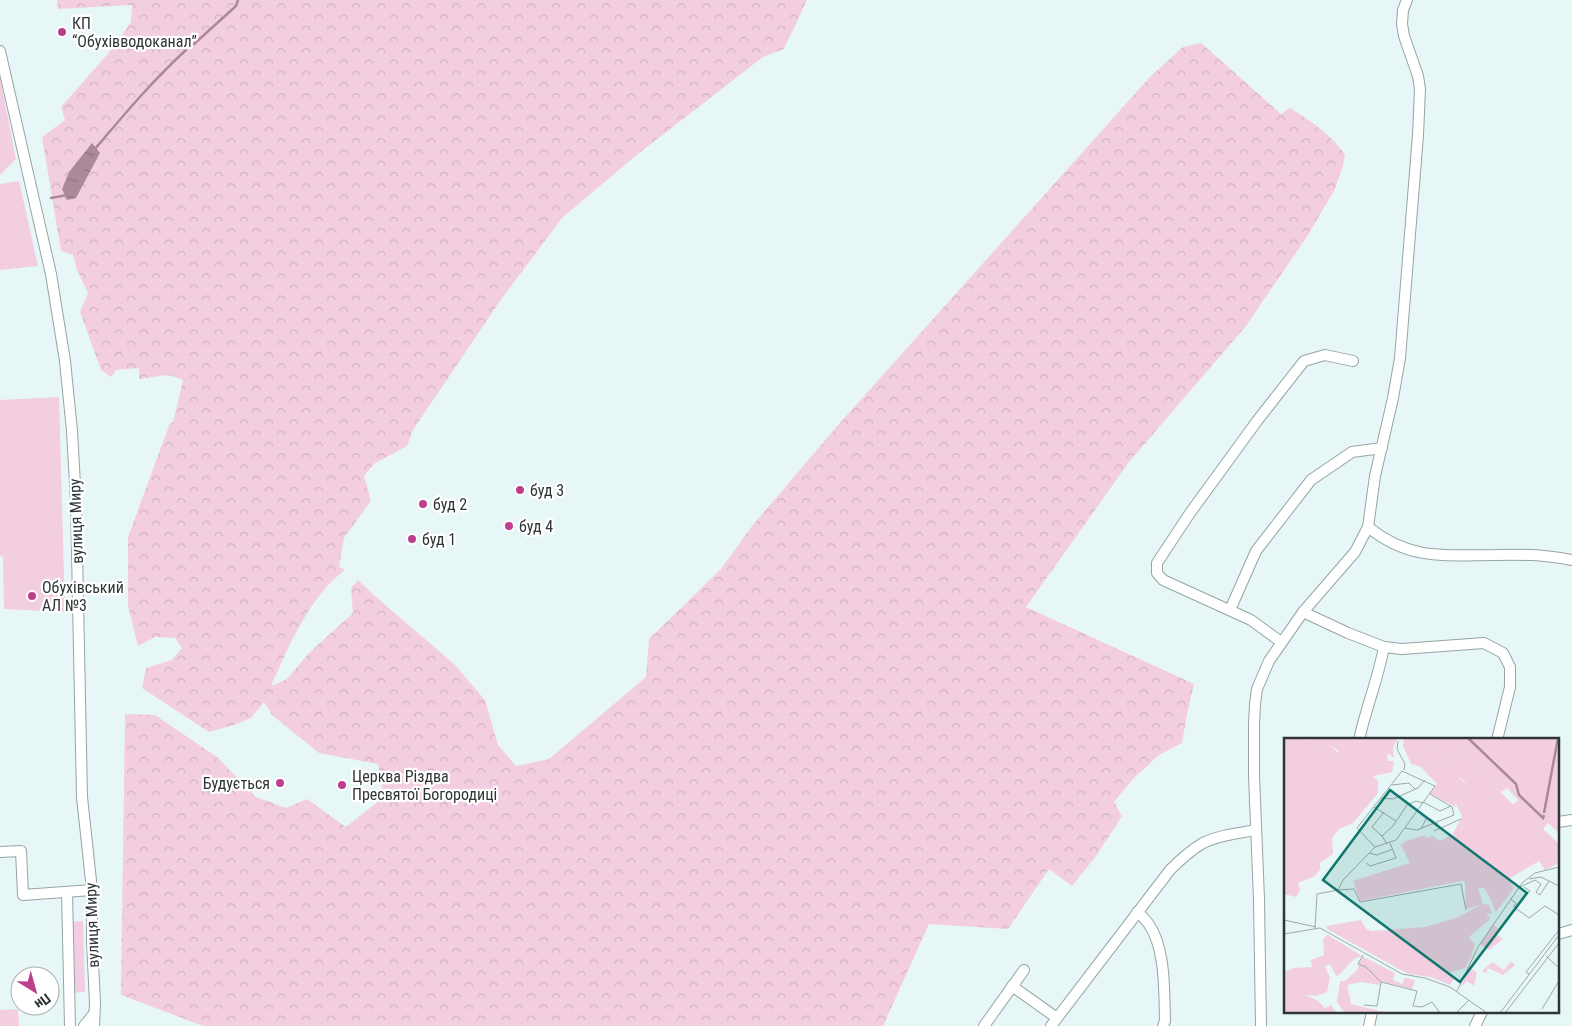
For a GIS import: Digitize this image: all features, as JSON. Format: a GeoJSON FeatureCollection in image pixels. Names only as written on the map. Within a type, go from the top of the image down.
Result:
{"type":"FeatureCollection","features":[{"type":"Feature","properties":{"kind":"street"},"geometry":{"type":"LineString","coordinates":[[1260,1026],[1255,704],[1261,678],[1269,660],[1303,612],[1354,552],[1368,527],[1370,500],[1400,358],[1420,106],[1418,76],[1404,36],[1402,24],[1403,10],[1407,0]]}},
{"type":"Feature","properties":{"kind":"street","name":"вулиця Миру"},"geometry":{"type":"LineString","coordinates":[[0,51],[51,274],[65,361],[72,431],[76,502],[82,797],[92,890],[94,1026]]}},
{"type":"Feature","properties":{"kind":"street"},"geometry":{"type":"LineString","coordinates":[[1281,642],[1251,620],[1163,580],[1157,573],[1157,563],[1256,421],[1304,361],[1325,355],[1353,361]]}},
{"type":"Feature","properties":{"kind":"street"},"geometry":{"type":"LineString","coordinates":[[1230,610],[1256,551],[1311,480],[1352,452],[1382,448]]}},
{"type":"Feature","properties":{"kind":"street"},"geometry":{"type":"LineString","coordinates":[[1368,527],[1393,544],[1428,554],[1451,556],[1533,555],[1572,560]]}},
{"type":"Feature","properties":{"kind":"street"},"geometry":{"type":"LineString","coordinates":[[1303,612],[1384,647],[1402,649],[1484,644],[1503,653],[1510,667],[1510,686],[1497,738]]}},
{"type":"Feature","properties":{"kind":"street"},"geometry":{"type":"LineString","coordinates":[[1359,738],[1364,715],[1381,663],[1384,647]]}},
{"type":"Feature","properties":{"kind":"street"},"geometry":{"type":"LineString","coordinates":[[1012,986],[1054,1022],[1170,870],[1204,843],[1256,830]]}},
{"type":"Feature","properties":{"kind":"street"},"geometry":{"type":"LineString","coordinates":[[0,852],[21,851],[23,895],[92,890]]}},
{"type":"Feature","properties":{"kind":"street"},"geometry":{"type":"LineString","coordinates":[[67,892],[70,1026]]}},
{"type":"Feature","properties":{"kind":"street"},"geometry":{"type":"LineString","coordinates":[[1137,912],[1148,922],[1157,938],[1164,981],[1165,1021],[1163,1026]]}},
{"type":"Feature","properties":{"kind":"street"},"geometry":{"type":"LineString","coordinates":[[984,1026],[1024,970]]}},
{"type":"Feature","properties":{"kind":"street"},"geometry":{"type":"LineString","coordinates":[[84,1026],[93,1014]]}},
{"type":"Feature","properties":{"kind":"street"},"geometry":{"type":"LineString","coordinates":[[1475,1026],[1481,1014]]}},
{"type":"Feature","properties":{"kind":"green space"},"geometry":{"type":"Polygon","coordinates":[[[57,0],[807,0],[784,49],[763,57],[634,157],[562,218],[500,301],[413,430],[407,446],[375,463],[364,476],[371,501],[344,538],[339,567],[345,570],[321,594],[301,623],[271,686],[287,679],[309,653],[353,613],[351,588],[358,580],[454,664],[485,700],[498,745],[516,766],[549,759],[646,677],[649,639],[721,569],[752,526],[839,424],[1149,78],[1183,47],[1201,43],[1281,114],[1290,108],[1326,134],[1345,154],[1343,166],[1334,191],[1306,238],[1246,326],[1129,462],[1026,607],[1194,684],[1182,743],[1159,755],[1134,778],[1114,802],[1122,816],[1096,856],[1072,886],[1049,869],[1008,929],[929,924],[883,1026],[203,1026],[121,995],[125,714],[155,715],[217,757],[256,797],[286,808],[307,799],[346,827],[384,797],[378,764],[319,753],[272,715],[264,702],[251,718],[209,732],[142,688],[146,668],[172,660],[182,648],[175,638],[155,637],[138,646],[128,606],[128,537],[170,423],[173,422],[183,380],[168,375],[139,379],[139,368],[116,370],[111,377],[101,370],[80,312],[88,293],[77,270],[73,255],[61,251],[42,137],[65,120],[61,107],[112,49],[131,22],[132,5],[58,9],[57,0]]]}},
{"type":"Feature","properties":{"kind":"green space"},"geometry":{"type":"Polygon","coordinates":[[[0,78],[16,159],[0,175],[0,78]]]}},
{"type":"Feature","properties":{"kind":"green space"},"geometry":{"type":"Polygon","coordinates":[[[19,181],[38,266],[0,270],[0,184],[19,181]]]}},
{"type":"Feature","properties":{"kind":"green space"},"geometry":{"type":"Polygon","coordinates":[[[59,397],[65,612],[4,609],[3,557],[0,556],[0,400],[59,397]]]}},
{"type":"Feature","properties":{"kind":"green space"},"geometry":{"type":"Polygon","coordinates":[[[83,921],[85,992],[70,993],[67,922],[83,921]]]}},
{"type":"Feature","properties":{"kind":"green space"},"geometry":{"type":"Polygon","coordinates":[[[10,1009],[10,1016],[18,1016],[19,1026],[0,1026],[0,1010],[10,1009]]]}},
{"type":"Feature","properties":{"kind":"water"},"geometry":{"type":"Polygon","coordinates":[[[92,143],[100,153],[76,198],[67,200],[62,189],[69,172],[92,143]]]}},
{"type":"Feature","properties":{"kind":"waterway"},"geometry":{"type":"LineString","coordinates":[[194,44],[236,6],[238,0]]}},
{"type":"Feature","properties":{"kind":"waterway"},"geometry":{"type":"LineString","coordinates":[[94,150],[150,86],[186,50]]}},
{"type":"Feature","properties":{"kind":"waterway"},"geometry":{"type":"LineString","coordinates":[[51,198],[67,195]]}},
{"type":"Feature","properties":{"kind":"place","name":"КП “Обухівводоканал”"},"geometry":{"type":"Point","coordinates":[62,32]}},
{"type":"Feature","properties":{"kind":"place","name":"буд 3"},"geometry":{"type":"Point","coordinates":[520,490]}},
{"type":"Feature","properties":{"kind":"place","name":"буд 2"},"geometry":{"type":"Point","coordinates":[423,504]}},
{"type":"Feature","properties":{"kind":"place","name":"буд 4"},"geometry":{"type":"Point","coordinates":[509,526]}},
{"type":"Feature","properties":{"kind":"place","name":"буд 1"},"geometry":{"type":"Point","coordinates":[412,539]}},
{"type":"Feature","properties":{"kind":"place","name":"Обухівський АЛ №3"},"geometry":{"type":"Point","coordinates":[32,596]}},
{"type":"Feature","properties":{"kind":"place","name":"Будується"},"geometry":{"type":"Point","coordinates":[280,783]}},
{"type":"Feature","properties":{"kind":"place","name":"Церква Різдва Пресвятої Богородиці"},"geometry":{"type":"Point","coordinates":[342,785]}}]}
